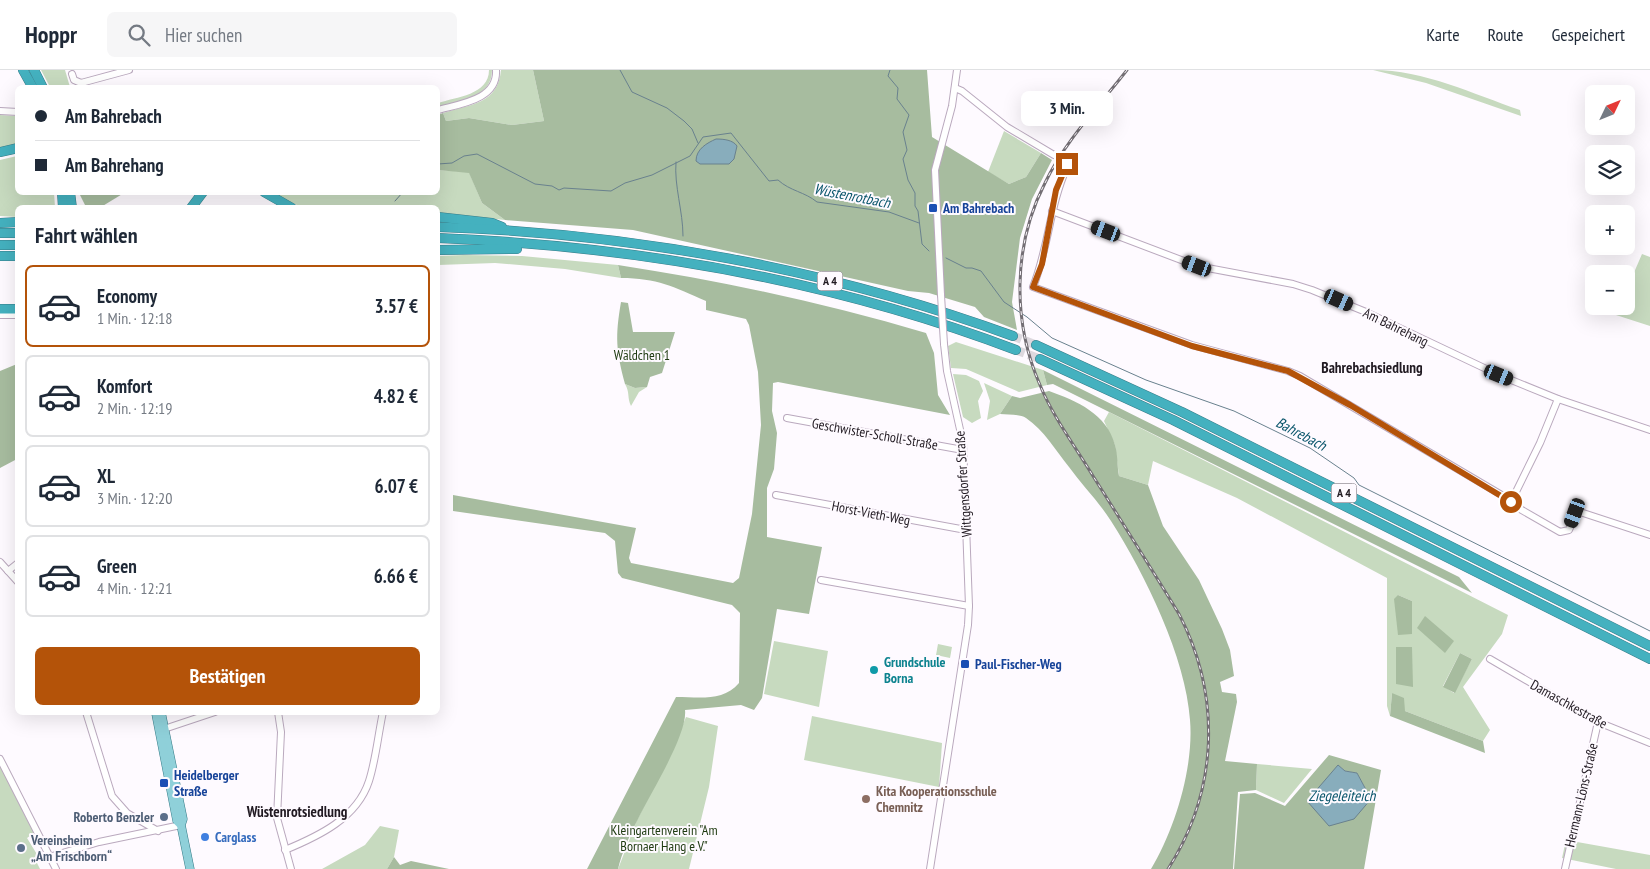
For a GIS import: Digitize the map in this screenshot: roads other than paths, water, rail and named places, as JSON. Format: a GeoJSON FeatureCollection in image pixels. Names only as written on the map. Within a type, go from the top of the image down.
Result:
{"type":"FeatureCollection","features":[{"type":"Feature","properties":{"kind":"highway"},"geometry":{"type":"LineString","coordinates":[[24,70],[32,85]]}},
{"type":"Feature","properties":{"kind":"highway"},"geometry":{"type":"LineString","coordinates":[[34,70],[42,85]]}},
{"type":"Feature","properties":{"kind":"highway"},"geometry":{"type":"LineString","coordinates":[[0,152],[15,149]]}},
{"type":"Feature","properties":{"kind":"highway"},"geometry":{"type":"LineString","coordinates":[[0,157],[15,154]]}},
{"type":"Feature","properties":{"kind":"highway"},"geometry":{"type":"LineString","coordinates":[[269,195],[287,205]]}},
{"type":"Feature","properties":{"kind":"highway"},"geometry":{"type":"LineString","coordinates":[[440,217],[492,224],[511,231]]}},
{"type":"Feature","properties":{"kind":"highway"},"geometry":{"type":"LineString","coordinates":[[0,218],[15,222]]}},
{"type":"Feature","properties":{"kind":"highway"},"geometry":{"type":"LineString","coordinates":[[0,223],[15,222]]}},
{"type":"Feature","properties":{"kind":"highway","name":"A 4"},"geometry":{"type":"LineString","coordinates":[[440,227],[511,231],[642,245],[724,258],[801,274],[928,307],[1013,336]]}},
{"type":"Feature","properties":{"kind":"highway"},"geometry":{"type":"LineString","coordinates":[[0,233],[15,233]]}},
{"type":"Feature","properties":{"kind":"highway","name":"A 4"},"geometry":{"type":"LineString","coordinates":[[440,238],[567,248],[706,267],[827,292],[932,320],[1016,350]]}},
{"type":"Feature","properties":{"kind":"highway"},"geometry":{"type":"LineString","coordinates":[[0,245],[15,245]]}},
{"type":"Feature","properties":{"kind":"highway"},"geometry":{"type":"LineString","coordinates":[[440,250],[510,248],[552,252],[567,248]]}},
{"type":"Feature","properties":{"kind":"highway"},"geometry":{"type":"LineString","coordinates":[[0,256],[15,256]]}},
{"type":"Feature","properties":{"kind":"highway"},"geometry":{"type":"LineString","coordinates":[[0,304],[15,304]]}},
{"type":"Feature","properties":{"kind":"highway"},"geometry":{"type":"LineString","coordinates":[[0,309],[15,309]]}},
{"type":"Feature","properties":{"kind":"highway","name":"A 4"},"geometry":{"type":"LineString","coordinates":[[1036,345],[1182,412],[1650,646]]}},
{"type":"Feature","properties":{"kind":"highway","name":"A 4"},"geometry":{"type":"LineString","coordinates":[[1040,359],[1172,420],[1650,659]]}},
{"type":"Feature","properties":{"kind":"main road"},"geometry":{"type":"LineString","coordinates":[[157,715],[162,729]]}},
{"type":"Feature","properties":{"kind":"main road"},"geometry":{"type":"LineString","coordinates":[[161,715],[177,821],[182,825],[190,869]]}},
{"type":"Feature","properties":{"kind":"street"},"geometry":{"type":"LineString","coordinates":[[71,72],[78,82],[83,85],[129,70]]}},
{"type":"Feature","properties":{"kind":"street"},"geometry":{"type":"LineString","coordinates":[[440,109],[473,100],[487,93],[495,81],[496,70]]}},
{"type":"Feature","properties":{"kind":"street","name":"Wittgensdorfer Straße"},"geometry":{"type":"LineString","coordinates":[[930,869],[968,625],[969,606],[964,450],[947,371],[944,344],[935,170],[956,88],[957,70]]}},
{"type":"Feature","properties":{"kind":"street"},"geometry":{"type":"LineString","coordinates":[[71,72],[73,85]]}},
{"type":"Feature","properties":{"kind":"street"},"geometry":{"type":"LineString","coordinates":[[956,88],[1007,128],[1054,155]]}},
{"type":"Feature","properties":{"kind":"street"},"geometry":{"type":"LineString","coordinates":[[0,111],[15,112]]}},
{"type":"Feature","properties":{"kind":"street"},"geometry":{"type":"LineString","coordinates":[[1062,160],[1067,164],[1067,167],[1056,190],[1042,264],[1033,287],[1192,346],[1288,371],[1350,405],[1560,532],[1569,530],[1575,513],[1579,511],[1650,535]]}},
{"type":"Feature","properties":{"kind":"street","name":"Am Bahrehang"},"geometry":{"type":"LineString","coordinates":[[1052,211],[1197,266],[1293,284],[1312,290],[1366,312],[1499,375],[1558,400],[1650,430]]}},
{"type":"Feature","properties":{"kind":"street"},"geometry":{"type":"LineString","coordinates":[[0,315],[15,315]]}},
{"type":"Feature","properties":{"kind":"street"},"geometry":{"type":"LineString","coordinates":[[1511,502],[1558,400]]}},
{"type":"Feature","properties":{"kind":"street","name":"Geschwister-Scholl-Straße"},"geometry":{"type":"LineString","coordinates":[[788,418],[964,450]]}},
{"type":"Feature","properties":{"kind":"street","name":"Horst-Vieth-Weg"},"geometry":{"type":"LineString","coordinates":[[776,495],[966,530]]}},
{"type":"Feature","properties":{"kind":"street"},"geometry":{"type":"LineString","coordinates":[[0,562],[15,579]]}},
{"type":"Feature","properties":{"kind":"street"},"geometry":{"type":"LineString","coordinates":[[8,571],[15,565]]}},
{"type":"Feature","properties":{"kind":"street"},"geometry":{"type":"LineString","coordinates":[[821,580],[969,606]]}},
{"type":"Feature","properties":{"kind":"street","name":"Damaschkestraße"},"geometry":{"type":"LineString","coordinates":[[1490,659],[1598,722],[1650,743]]}},
{"type":"Feature","properties":{"kind":"street"},"geometry":{"type":"LineString","coordinates":[[87,715],[112,796],[127,813],[158,831]]}},
{"type":"Feature","properties":{"kind":"street"},"geometry":{"type":"LineString","coordinates":[[162,729],[206,715]]}},
{"type":"Feature","properties":{"kind":"street"},"geometry":{"type":"LineString","coordinates":[[278,715],[281,732],[277,818],[291,869]]}},
{"type":"Feature","properties":{"kind":"street"},"geometry":{"type":"LineString","coordinates":[[285,850],[330,828],[346,816],[361,800],[369,781],[381,715]]}},
{"type":"Feature","properties":{"kind":"street","name":"Hermann-Löns-Straße"},"geometry":{"type":"LineString","coordinates":[[1565,869],[1598,722]]}},
{"type":"Feature","properties":{"kind":"street"},"geometry":{"type":"LineString","coordinates":[[0,759],[56,869]]}},
{"type":"Feature","properties":{"kind":"street"},"geometry":{"type":"LineString","coordinates":[[49,856],[99,842],[182,825]]}},
{"type":"Feature","properties":{"kind":"water"},"geometry":{"type":"Polygon","coordinates":[[[716,139],[728,140],[737,146],[734,159],[729,164],[700,164],[696,161],[700,150],[716,139]]]}},
{"type":"Feature","properties":{"kind":"water","name":"Ziegeleiteich"},"geometry":{"type":"Polygon","coordinates":[[[1338,765],[1345,771],[1357,773],[1371,799],[1354,819],[1329,826],[1307,801],[1338,765]]]}},
{"type":"Feature","properties":{"kind":"waterway"},"geometry":{"type":"LineString","coordinates":[[620,70],[632,92],[667,108],[684,121],[692,129],[698,143]]}},
{"type":"Feature","properties":{"kind":"waterway","name":"Bahrebach"},"geometry":{"type":"LineString","coordinates":[[890,70],[888,76],[898,88],[897,99],[909,115],[903,132],[907,150],[903,159],[908,180],[915,193],[915,206],[918,211],[922,244],[929,251]]}},
{"type":"Feature","properties":{"kind":"waterway","name":"Wüstenrotbach"},"geometry":{"type":"LineString","coordinates":[[440,164],[452,163],[464,156],[477,154],[535,184],[552,186],[559,190],[564,188],[611,191],[625,183],[652,175],[690,156],[703,137],[731,133],[769,181],[778,180],[787,187],[817,202],[889,212],[919,223]]}},
{"type":"Feature","properties":{"kind":"waterway"},"geometry":{"type":"LineString","coordinates":[[676,162],[676,180],[683,236]]}},
{"type":"Feature","properties":{"kind":"waterway"},"geometry":{"type":"LineString","coordinates":[[395,201],[400,195]]}},
{"type":"Feature","properties":{"kind":"waterway","name":"Bahrebach"},"geometry":{"type":"LineString","coordinates":[[946,258],[966,268],[981,271],[1004,302],[1027,317],[1052,338],[1146,380],[1234,411],[1310,448],[1354,478],[1359,485],[1650,631]]}},
{"type":"Feature","properties":{"kind":"tunnel"},"geometry":{"type":"LineString","coordinates":[[1013,336],[1036,345]]}},
{"type":"Feature","properties":{"kind":"tunnel"},"geometry":{"type":"LineString","coordinates":[[1016,350],[1040,359]]}},
{"type":"Feature","properties":{"kind":"railway"},"geometry":{"type":"LineString","coordinates":[[1127,70],[1072,138],[1053,168],[1034,207],[1022,257],[1021,309],[1024,335],[1045,397],[1179,614],[1193,646],[1202,678],[1208,711],[1205,776],[1197,808],[1185,839],[1168,869]]}},
{"type":"Feature","properties":{"kind":"place","name":"Am Bahrebach"},"geometry":{"type":"Point","coordinates":[933,208]}},
{"type":"Feature","properties":{"kind":"place","name":"Paul-Fischer-Weg"},"geometry":{"type":"Point","coordinates":[965,664]}},
{"type":"Feature","properties":{"kind":"place","name":"Grundschule Borna"},"geometry":{"type":"Point","coordinates":[874,670]}},
{"type":"Feature","properties":{"kind":"place","name":"Heidelberger Straße"},"geometry":{"type":"Point","coordinates":[164,783]}},
{"type":"Feature","properties":{"kind":"place","name":"Kita Kooperationsschule Chemnitz"},"geometry":{"type":"Point","coordinates":[866,799]}},
{"type":"Feature","properties":{"kind":"place","name":"Roberto Benzler"},"geometry":{"type":"Point","coordinates":[164,817]}},
{"type":"Feature","properties":{"kind":"place","name":"Carglass"},"geometry":{"type":"Point","coordinates":[205,837]}},
{"type":"Feature","properties":{"kind":"place","name":"Vereinsheim „Am Frischborn“"},"geometry":{"type":"Point","coordinates":[21,848]}},
{"type":"Feature","properties":{"kind":"district","name":"Bahrebachsiedlung"},"geometry":{"type":"Point","coordinates":[1372,368]}},
{"type":"Feature","properties":{"kind":"district","name":"Wüstenrotsiedlung"},"geometry":{"type":"Point","coordinates":[297,812]}},
{"type":"Feature","properties":{"kind":"park label","name":"Wäldchen 1"},"geometry":{"type":"Point","coordinates":[642,355]}},
{"type":"Feature","properties":{"kind":"park label","name":"Kleingartenverein \"Am Bornaer Hang e.V.\""},"geometry":{"type":"Point","coordinates":[664,838]}}]}
